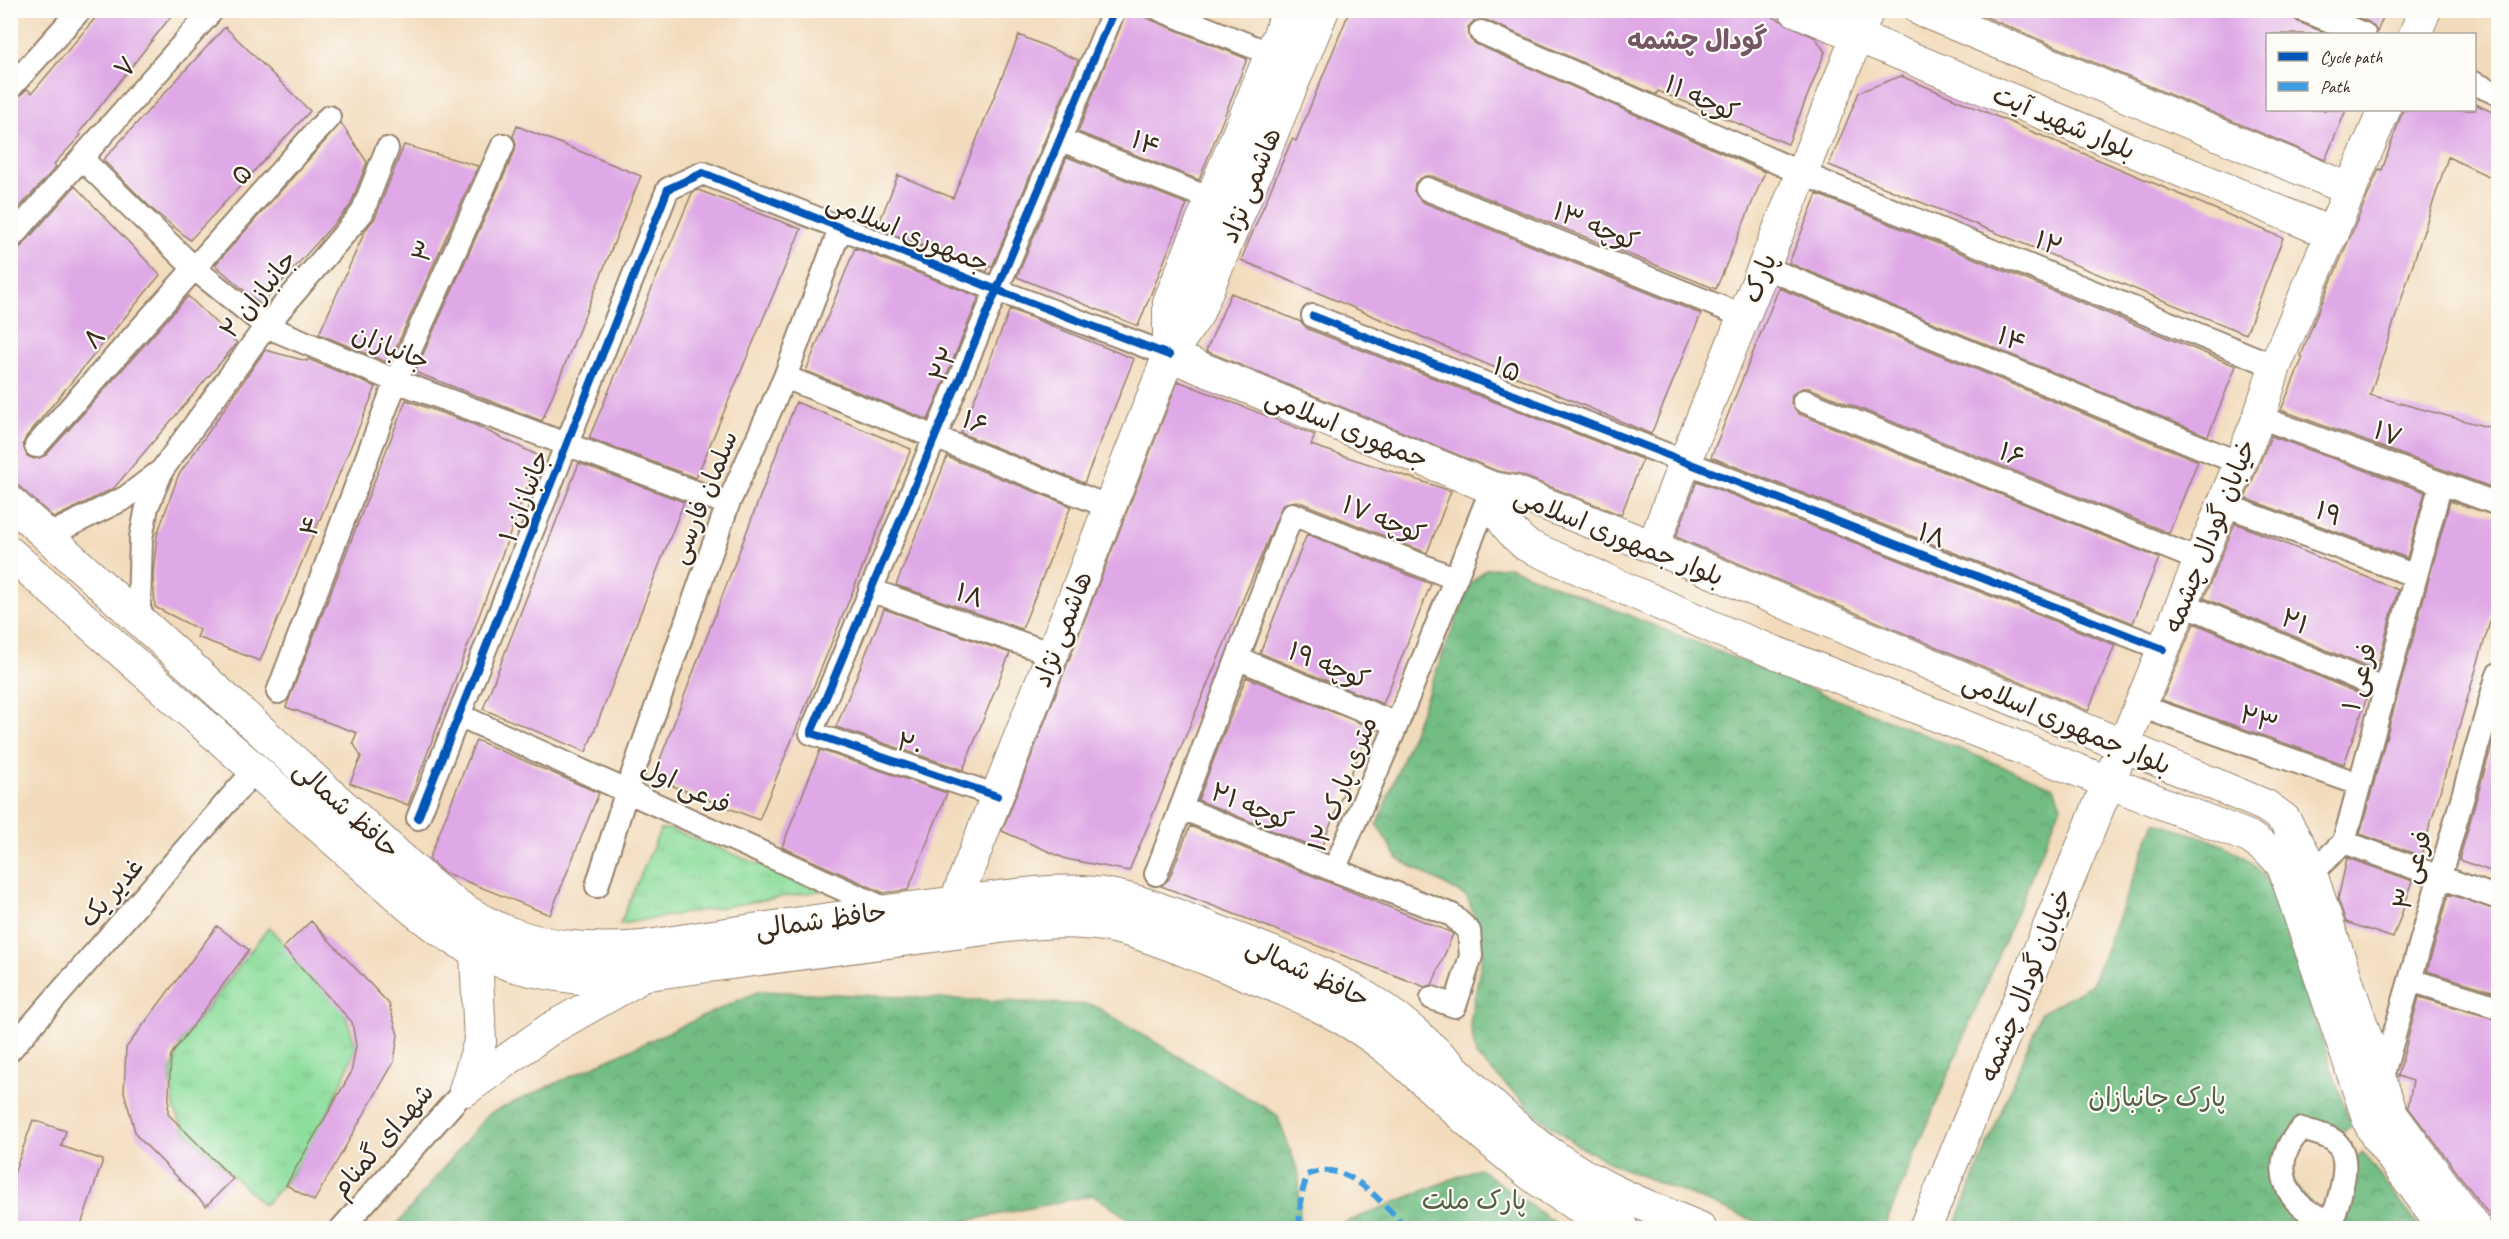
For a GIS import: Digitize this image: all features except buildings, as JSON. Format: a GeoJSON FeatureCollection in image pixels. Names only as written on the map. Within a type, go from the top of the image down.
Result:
{"type":"FeatureCollection","features":[{"type":"Feature","properties":{"kind":"main road","name":"هاشمی نژاد"},"geometry":{"type":"LineString","coordinates":[[1169,355],[1169,302],[1289,10]]}},
{"type":"Feature","properties":{"kind":"main road","name":"هاشمی نژاد"},"geometry":{"type":"LineString","coordinates":[[955,903],[1169,355],[1197,315],[1323,10]]}},
{"type":"Feature","properties":{"kind":"main road","name":"بلوار شهید آیت"},"geometry":{"type":"LineString","coordinates":[[1795,10],[1863,23],[2333,234]]}},
{"type":"Feature","properties":{"kind":"main road","name":"بلوار شهید آیت"},"geometry":{"type":"LineString","coordinates":[[1921,10],[2351,190]]}},
{"type":"Feature","properties":{"kind":"main road"},"geometry":{"type":"LineString","coordinates":[[2415,33],[2425,10]]}},
{"type":"Feature","properties":{"kind":"main road","name":"پارک"},"geometry":{"type":"LineString","coordinates":[[1653,547],[1743,316],[1863,23]]}},
{"type":"Feature","properties":{"kind":"main road","name":"خیابان گودال چشمه"},"geometry":{"type":"LineString","coordinates":[[1925,1228],[2259,417],[2275,366],[2384,111]]}},
{"type":"Feature","properties":{"kind":"main road","name":"جمهوری اسلامی"},"geometry":{"type":"LineString","coordinates":[[1169,355],[1492,488]]}},
{"type":"Feature","properties":{"kind":"main road","name":"بلوار جمهوری اسلامی"},"geometry":{"type":"LineString","coordinates":[[2445,1228],[2377,1137],[2370,1124],[2283,866],[2273,854],[2249,837],[1733,636],[1526,545],[1509,530],[1495,509],[1492,488],[1515,492],[1653,547],[2266,806],[2284,819],[2296,837],[2311,874],[2397,1125],[2475,1228]]}},
{"type":"Feature","properties":{"kind":"main road","name":"حافظ شمالی"},"geometry":{"type":"LineString","coordinates":[[10,502],[49,535],[428,884],[457,908],[489,926],[565,947],[603,950],[642,947],[886,909],[1056,891],[1109,895],[1159,909],[1300,964],[1373,1002],[1413,1031],[1521,1131],[1561,1162],[1604,1188],[1700,1228]]}},
{"type":"Feature","properties":{"kind":"main road","name":"حافظ شمالی"},"geometry":{"type":"LineString","coordinates":[[10,553],[254,771],[440,932],[476,953],[518,967],[561,977],[603,980],[1037,923],[1068,922],[1122,930],[1150,937],[1269,983],[1317,1004],[1357,1027],[1394,1054],[1502,1154],[1544,1187],[1590,1215],[1622,1228]]}},
{"type":"Feature","properties":{"kind":"main road"},"geometry":{"type":"LineString","coordinates":[[465,1090],[480,1042],[476,953]]}},
{"type":"Feature","properties":{"kind":"main road"},"geometry":{"type":"LineString","coordinates":[[465,1090],[550,1029],[612,992],[645,976]]}},
{"type":"Feature","properties":{"kind":"street"},"geometry":{"type":"LineString","coordinates":[[10,88],[80,10]]}},
{"type":"Feature","properties":{"kind":"street","name":"۲۲"},"geometry":{"type":"LineString","coordinates":[[811,733],[1114,10]]}},
{"type":"Feature","properties":{"kind":"street"},"geometry":{"type":"LineString","coordinates":[[1161,10],[1271,54]]}},
{"type":"Feature","properties":{"kind":"street"},"geometry":{"type":"LineString","coordinates":[[2303,10],[2361,33]]}},
{"type":"Feature","properties":{"kind":"street","name":"۷"},"geometry":{"type":"LineString","coordinates":[[10,239],[211,12]]}},
{"type":"Feature","properties":{"kind":"street","name":"کوچه ۱۱"},"geometry":{"type":"LineString","coordinates":[[1481,32],[1801,173]]}},
{"type":"Feature","properties":{"kind":"street"},"geometry":{"type":"LineString","coordinates":[[2476,83],[2499,94]]}},
{"type":"Feature","properties":{"kind":"street","name":"۵"},"geometry":{"type":"LineString","coordinates":[[195,269],[330,117]]}},
{"type":"Feature","properties":{"kind":"street","name":"۱۴"},"geometry":{"type":"LineString","coordinates":[[1059,139],[1211,199]]}},
{"type":"Feature","properties":{"kind":"street","name":"۳"},"geometry":{"type":"LineString","coordinates":[[396,381],[503,145]]}},
{"type":"Feature","properties":{"kind":"street","name":"جانبازان ۲"},"geometry":{"type":"LineString","coordinates":[[162,470],[266,326],[362,213],[387,150]]}},
{"type":"Feature","properties":{"kind":"street","name":"جانبازان"},"geometry":{"type":"LineString","coordinates":[[83,159],[195,269],[266,326],[396,381],[728,504]]}},
{"type":"Feature","properties":{"kind":"street","name":"جمهوری اسلامی"},"geometry":{"type":"LineString","coordinates":[[668,189],[703,173],[840,229],[1169,355]]}},
{"type":"Feature","properties":{"kind":"street","name":"۱۲"},"geometry":{"type":"LineString","coordinates":[[1801,173],[2275,366]]}},
{"type":"Feature","properties":{"kind":"street","name":"جانبازان ۱"},"geometry":{"type":"LineString","coordinates":[[418,818],[668,189]]}},
{"type":"Feature","properties":{"kind":"street","name":"کوچه ۱۳"},"geometry":{"type":"LineString","coordinates":[[1427,189],[1743,316]]}},
{"type":"Feature","properties":{"kind":"street","name":"سلمان فارسی"},"geometry":{"type":"LineString","coordinates":[[597,886],[627,790],[728,504],[785,377],[840,229]]}},
{"type":"Feature","properties":{"kind":"street","name":"۱۴"},"geometry":{"type":"LineString","coordinates":[[1764,267],[2239,463]]}},
{"type":"Feature","properties":{"kind":"street","name":"۸"},"geometry":{"type":"LineString","coordinates":[[36,446],[195,269]]}},
{"type":"Feature","properties":{"kind":"street","name":"۱۵"},"geometry":{"type":"LineString","coordinates":[[1313,316],[1685,461]]}},
{"type":"Feature","properties":{"kind":"street","name":"۱۶"},"geometry":{"type":"LineString","coordinates":[[785,377],[1109,507]]}},
{"type":"Feature","properties":{"kind":"street","name":"۴"},"geometry":{"type":"LineString","coordinates":[[278,692],[396,381]]}},
{"type":"Feature","properties":{"kind":"street","name":"۱۶"},"geometry":{"type":"LineString","coordinates":[[1804,401],[2199,560]]}},
{"type":"Feature","properties":{"kind":"street","name":"۱۷"},"geometry":{"type":"LineString","coordinates":[[2259,417],[2499,504]]}},
{"type":"Feature","properties":{"kind":"street","name":"۱۸"},"geometry":{"type":"LineString","coordinates":[[1685,461],[2163,649]]}},
{"type":"Feature","properties":{"kind":"street"},"geometry":{"type":"LineString","coordinates":[[49,535],[125,498],[162,470]]}},
{"type":"Feature","properties":{"kind":"street"},"geometry":{"type":"LineString","coordinates":[[146,624],[139,608],[141,538],[147,507],[162,470]]}},
{"type":"Feature","properties":{"kind":"street","name":"فرعی ۱"},"geometry":{"type":"LineString","coordinates":[[2344,842],[2441,483]]}},
{"type":"Feature","properties":{"kind":"street","name":"۱۲ متری پارک"},"geometry":{"type":"LineString","coordinates":[[1432,998],[1455,1006],[1471,956],[1469,931],[1452,915],[1334,870],[1397,724],[1492,488]]}},
{"type":"Feature","properties":{"kind":"street","name":"۱۹"},"geometry":{"type":"LineString","coordinates":[[2222,504],[2416,576]]}},
{"type":"Feature","properties":{"kind":"street","name":"کوچه ۱۷"},"geometry":{"type":"LineString","coordinates":[[1239,659],[1292,514],[1454,578]]}},
{"type":"Feature","properties":{"kind":"street","name":"۱۸"},"geometry":{"type":"LineString","coordinates":[[870,590],[1052,654]]}},
{"type":"Feature","properties":{"kind":"street","name":"۲۱"},"geometry":{"type":"LineString","coordinates":[[2182,603],[2385,690]]}},
{"type":"Feature","properties":{"kind":"street"},"geometry":{"type":"LineString","coordinates":[[1156,874],[1239,659]]}},
{"type":"Feature","properties":{"kind":"street","name":"کوچه ۱۹"},"geometry":{"type":"LineString","coordinates":[[1239,659],[1397,724]]}},
{"type":"Feature","properties":{"kind":"street","name":"فرعی ۳"},"geometry":{"type":"LineString","coordinates":[[2381,1081],[2499,674]]}},
{"type":"Feature","properties":{"kind":"street","name":"۲۳"},"geometry":{"type":"LineString","coordinates":[[2140,706],[2359,784]]}},
{"type":"Feature","properties":{"kind":"street","name":"فرعی اول"},"geometry":{"type":"LineString","coordinates":[[460,716],[886,909]]}},
{"type":"Feature","properties":{"kind":"street","name":"۲۰"},"geometry":{"type":"LineString","coordinates":[[811,733],[997,796]]}},
{"type":"Feature","properties":{"kind":"street","name":"غدیر یک"},"geometry":{"type":"LineString","coordinates":[[10,1050],[254,771]]}},
{"type":"Feature","properties":{"kind":"street","name":"کوچه ۲۱"},"geometry":{"type":"LineString","coordinates":[[1182,808],[1334,870]]}},
{"type":"Feature","properties":{"kind":"street"},"geometry":{"type":"LineString","coordinates":[[2311,874],[2344,842],[2499,898]]}},
{"type":"Feature","properties":{"kind":"street"},"geometry":{"type":"LineString","coordinates":[[2410,980],[2499,1007]]}},
{"type":"Feature","properties":{"kind":"street","name":"شهدای گمنام"},"geometry":{"type":"LineString","coordinates":[[342,1228],[465,1090]]}},
{"type":"Feature","properties":{"kind":"street"},"geometry":{"type":"LineString","coordinates":[[2341,1151],[2370,1124]]}},
{"type":"Feature","properties":{"kind":"green space"},"geometry":{"type":"Polygon","coordinates":[[[1509,567],[2054,787],[2061,806],[1884,1228],[1772,1228],[1617,1166],[1577,1145],[1539,1117],[1476,1056],[1470,1023],[1482,957],[1478,925],[1467,897],[1398,859],[1377,825],[1470,584],[1486,569],[1509,567]]]}},
{"type":"Feature","properties":{"kind":"green space","name":"پارک جانبازان"},"geometry":{"type":"Polygon","coordinates":[[[2155,822],[2235,851],[2261,872],[2270,887],[2351,1126],[2336,1135],[2296,1122],[2276,1161],[2326,1225],[2354,1161],[2362,1152],[2420,1228],[1954,1228],[2041,1013],[2092,984],[2155,822]]]}},
{"type":"Feature","properties":{"kind":"green space"},"geometry":{"type":"Polygon","coordinates":[[[670,829],[825,890],[620,924],[660,830],[670,829]]]}},
{"type":"Feature","properties":{"kind":"green space"},"geometry":{"type":"Polygon","coordinates":[[[269,927],[344,1012],[356,1046],[329,1110],[307,1152],[294,1171],[264,1205],[185,1131],[175,1110],[170,1074],[181,1042],[269,927]]]}},
{"type":"Feature","properties":{"kind":"green space"},"geometry":{"type":"Polygon","coordinates":[[[759,991],[1093,1005],[1277,1115],[1299,1174],[1300,1228],[1141,1228],[1094,1195],[931,1228],[394,1228],[488,1114],[759,991]]]}},
{"type":"Feature","properties":{"kind":"green space","name":"پارک ملت"},"geometry":{"type":"Polygon","coordinates":[[[1478,1168],[1562,1228],[1332,1228],[1462,1175],[1478,1168]]]}},
{"type":"Feature","properties":{"kind":"marked path"},"geometry":{"type":"LineString","coordinates":[[1299,1228],[1301,1197],[1307,1175],[1322,1171],[1336,1172],[1362,1185],[1406,1228]]}},
{"type":"Feature","properties":{"kind":"cycle path"},"geometry":{"type":"LineString","coordinates":[[997,796],[811,733],[1114,10]]}},
{"type":"Feature","properties":{"kind":"cycle path"},"geometry":{"type":"LineString","coordinates":[[418,818],[668,189],[703,173],[997,290],[1169,355]]}},
{"type":"Feature","properties":{"kind":"cycle path"},"geometry":{"type":"LineString","coordinates":[[1313,316],[2163,649]]}},
{"type":"Feature","properties":{"kind":"district","name":"گودال چشمه"},"geometry":{"type":"Point","coordinates":[1697,40]}}]}
